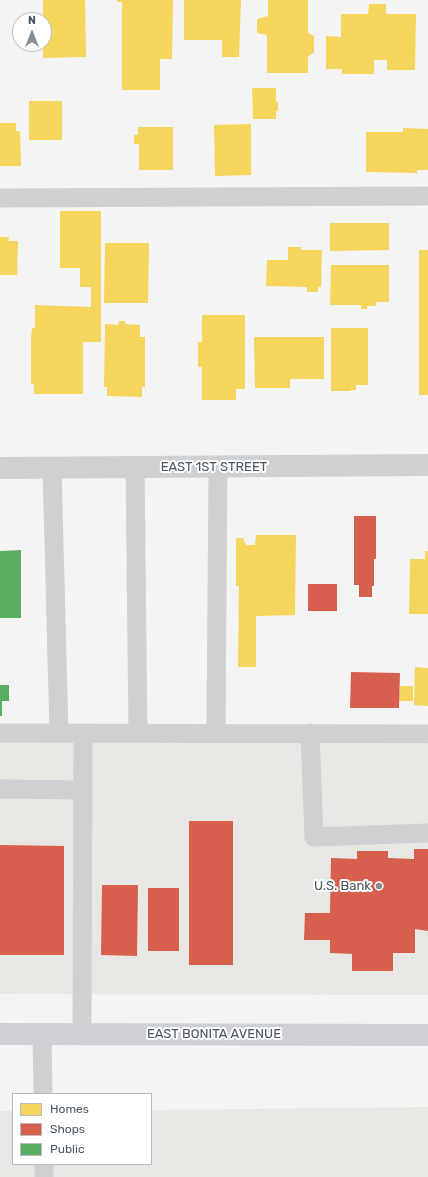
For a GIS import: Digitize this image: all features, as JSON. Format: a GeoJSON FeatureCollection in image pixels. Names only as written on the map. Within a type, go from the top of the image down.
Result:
{"type":"FeatureCollection","features":[{"type":"Feature","properties":{"kind":"main road","name":"EAST BONITA AVENUE"},"geometry":{"type":"LineString","coordinates":[[0,1034],[428,1035]]}},
{"type":"Feature","properties":{"kind":"street","name":"EAST 1ST STREET"},"geometry":{"type":"LineString","coordinates":[[0,468],[428,465]]}},
{"type":"Feature","properties":{"kind":"lane"},"geometry":{"type":"LineString","coordinates":[[0,198],[428,196]]}},
{"type":"Feature","properties":{"kind":"lane"},"geometry":{"type":"LineString","coordinates":[[216,733],[218,466]]}},
{"type":"Feature","properties":{"kind":"lane"},"geometry":{"type":"LineString","coordinates":[[135,467],[138,733]]}},
{"type":"Feature","properties":{"kind":"lane"},"geometry":{"type":"LineString","coordinates":[[52,468],[60,733]]}},
{"type":"Feature","properties":{"kind":"lane"},"geometry":{"type":"LineString","coordinates":[[0,732],[428,734]]}},
{"type":"Feature","properties":{"kind":"lane"},"geometry":{"type":"LineString","coordinates":[[82,1034],[83,733]]}},
{"type":"Feature","properties":{"kind":"lane"},"geometry":{"type":"LineString","coordinates":[[310,733],[314,837],[428,833]]}},
{"type":"Feature","properties":{"kind":"lane"},"geometry":{"type":"LineString","coordinates":[[0,789],[83,790]]}},
{"type":"Feature","properties":{"kind":"lane"},"geometry":{"type":"LineString","coordinates":[[42,1034],[43,1093]]}},
{"type":"Feature","properties":{"kind":"lane"},"geometry":{"type":"LineString","coordinates":[[44,1165],[44,1177]]}},
{"type":"Feature","properties":{"kind":"shaded area"},"geometry":{"type":"Polygon","coordinates":[[[0,742],[428,744],[428,995],[0,994],[0,742]]]}},
{"type":"Feature","properties":{"kind":"shaded area"},"geometry":{"type":"Polygon","coordinates":[[[428,1107],[428,1177],[0,1177],[0,1111],[12,1111],[12,1165],[152,1165],[152,1110],[428,1107]]]}},
{"type":"Feature","properties":{"kind":"building: Homes"},"geometry":{"type":"Polygon","coordinates":[[[43,0],[85,0],[86,57],[43,58],[43,52],[52,52],[52,12],[43,12],[43,0]]]}},
{"type":"Feature","properties":{"kind":"building: Homes"},"geometry":{"type":"Polygon","coordinates":[[[117,0],[173,0],[172,59],[160,59],[160,90],[122,90],[122,2],[117,2],[117,0]]]}},
{"type":"Feature","properties":{"kind":"building: Homes"},"geometry":{"type":"Polygon","coordinates":[[[184,0],[241,0],[239,57],[222,57],[222,40],[184,40],[184,0]]]}},
{"type":"Feature","properties":{"kind":"building: Homes"},"geometry":{"type":"Polygon","coordinates":[[[268,0],[308,0],[308,33],[314,36],[314,52],[308,57],[308,73],[267,73],[267,35],[257,33],[257,19],[268,16],[268,0]]]}},
{"type":"Feature","properties":{"kind":"building: Homes"},"geometry":{"type":"Polygon","coordinates":[[[369,4],[386,4],[386,14],[416,14],[415,70],[387,70],[387,60],[374,60],[374,74],[342,74],[342,69],[326,69],[326,36],[341,37],[341,14],[368,14],[369,4]]]}},
{"type":"Feature","properties":{"kind":"building: Homes"},"geometry":{"type":"Polygon","coordinates":[[[252,88],[276,88],[276,102],[278,102],[278,111],[276,111],[276,119],[253,119],[252,88]]]}},
{"type":"Feature","properties":{"kind":"building: Homes"},"geometry":{"type":"Polygon","coordinates":[[[29,101],[62,101],[62,140],[29,140],[29,101]]]}},
{"type":"Feature","properties":{"kind":"building: Homes"},"geometry":{"type":"Polygon","coordinates":[[[0,123],[16,123],[16,131],[20,131],[21,166],[0,166],[0,123]]]}},
{"type":"Feature","properties":{"kind":"building: Homes"},"geometry":{"type":"Polygon","coordinates":[[[251,124],[251,175],[215,176],[214,125],[251,124]]]}},
{"type":"Feature","properties":{"kind":"building: Homes"},"geometry":{"type":"Polygon","coordinates":[[[138,127],[173,127],[173,170],[139,170],[139,144],[134,144],[134,135],[138,135],[138,127]]]}},
{"type":"Feature","properties":{"kind":"building: Homes"},"geometry":{"type":"Polygon","coordinates":[[[403,128],[428,129],[428,170],[417,170],[417,173],[366,172],[366,132],[403,132],[403,128]]]}},
{"type":"Feature","properties":{"kind":"building: Homes"},"geometry":{"type":"Polygon","coordinates":[[[60,211],[101,211],[101,342],[83,342],[83,394],[34,394],[34,384],[31,384],[31,339],[32,328],[35,328],[35,305],[91,307],[91,287],[80,287],[80,268],[60,268],[60,211]]]}},
{"type":"Feature","properties":{"kind":"building: Homes"},"geometry":{"type":"Polygon","coordinates":[[[330,223],[389,223],[389,250],[330,251],[330,223]]]}},
{"type":"Feature","properties":{"kind":"building: Homes"},"geometry":{"type":"Polygon","coordinates":[[[0,237],[9,237],[8,241],[18,241],[17,275],[0,275],[0,237]]]}},
{"type":"Feature","properties":{"kind":"building: Homes"},"geometry":{"type":"Polygon","coordinates":[[[105,243],[149,243],[148,303],[104,303],[105,243]]]}},
{"type":"Feature","properties":{"kind":"building: Homes"},"geometry":{"type":"Polygon","coordinates":[[[288,247],[301,247],[301,250],[322,250],[321,287],[318,287],[318,292],[307,292],[307,287],[266,286],[267,260],[288,260],[288,247]]]}},
{"type":"Feature","properties":{"kind":"building: Homes"},"geometry":{"type":"Polygon","coordinates":[[[419,250],[428,250],[428,395],[419,395],[419,250]]]}},
{"type":"Feature","properties":{"kind":"building: Homes"},"geometry":{"type":"Polygon","coordinates":[[[331,265],[389,265],[389,302],[376,302],[376,306],[367,306],[367,309],[361,309],[361,305],[330,305],[331,265]]]}},
{"type":"Feature","properties":{"kind":"building: Homes"},"geometry":{"type":"Polygon","coordinates":[[[202,315],[245,315],[245,389],[236,389],[236,400],[202,400],[202,367],[198,367],[198,342],[202,342],[202,315]]]}},
{"type":"Feature","properties":{"kind":"building: Homes"},"geometry":{"type":"Polygon","coordinates":[[[119,321],[125,321],[125,324],[140,325],[140,337],[145,337],[145,387],[142,387],[142,397],[107,396],[107,387],[104,387],[105,324],[118,325],[119,321]]]}},
{"type":"Feature","properties":{"kind":"building: Homes"},"geometry":{"type":"Polygon","coordinates":[[[331,328],[368,328],[368,385],[356,385],[356,390],[351,391],[331,391],[331,328]]]}},
{"type":"Feature","properties":{"kind":"building: Homes"},"geometry":{"type":"Polygon","coordinates":[[[254,337],[324,337],[324,379],[290,379],[290,388],[255,388],[254,337]]]}},
{"type":"Feature","properties":{"kind":"building: Homes"},"geometry":{"type":"Polygon","coordinates":[[[256,535],[296,535],[295,615],[256,616],[256,667],[238,667],[239,586],[236,586],[236,538],[243,538],[246,545],[255,545],[256,535]]]}},
{"type":"Feature","properties":{"kind":"building: Homes"},"geometry":{"type":"Polygon","coordinates":[[[425,551],[428,551],[428,614],[409,614],[410,559],[425,559],[425,551]]]}},
{"type":"Feature","properties":{"kind":"building: Homes"},"geometry":{"type":"Polygon","coordinates":[[[415,667],[428,668],[428,706],[414,705],[415,667]]]}},
{"type":"Feature","properties":{"kind":"building: Homes"},"geometry":{"type":"Polygon","coordinates":[[[400,686],[413,686],[413,701],[399,701],[400,686]]]}},
{"type":"Feature","properties":{"kind":"building: Shops"},"geometry":{"type":"Polygon","coordinates":[[[354,516],[376,516],[376,559],[374,559],[374,586],[372,586],[372,597],[359,597],[359,585],[354,585],[354,516]]]}},
{"type":"Feature","properties":{"kind":"building: Shops"},"geometry":{"type":"Polygon","coordinates":[[[308,584],[337,584],[337,611],[308,611],[308,584]]]}},
{"type":"Feature","properties":{"kind":"building: Shops"},"geometry":{"type":"Polygon","coordinates":[[[351,672],[400,673],[399,708],[350,708],[351,672]]]}},
{"type":"Feature","properties":{"kind":"building: Shops"},"geometry":{"type":"Polygon","coordinates":[[[189,821],[233,821],[233,965],[189,965],[189,821]]]}},
{"type":"Feature","properties":{"kind":"building: Shops"},"geometry":{"type":"Polygon","coordinates":[[[0,845],[64,846],[64,955],[0,955],[0,845]]]}},
{"type":"Feature","properties":{"kind":"building: Shops","name":"U.S. Bank"},"geometry":{"type":"Polygon","coordinates":[[[414,849],[428,849],[428,931],[415,929],[415,953],[393,953],[393,971],[352,971],[352,954],[330,953],[330,940],[304,940],[305,913],[330,913],[331,858],[357,859],[357,851],[388,851],[388,858],[414,859],[414,849]]]}},
{"type":"Feature","properties":{"kind":"building: Shops"},"geometry":{"type":"Polygon","coordinates":[[[102,885],[138,885],[137,956],[101,955],[102,885]]]}},
{"type":"Feature","properties":{"kind":"building: Shops"},"geometry":{"type":"Polygon","coordinates":[[[148,888],[179,888],[179,951],[148,951],[148,888]]]}},
{"type":"Feature","properties":{"kind":"building: Public"},"geometry":{"type":"Polygon","coordinates":[[[21,550],[21,618],[0,618],[0,551],[21,550]]]}},
{"type":"Feature","properties":{"kind":"building: Public"},"geometry":{"type":"Polygon","coordinates":[[[0,685],[9,685],[9,701],[2,701],[2,716],[0,716],[0,685]]]}},
{"type":"Feature","properties":{"kind":"place","name":"U.S. Bank"},"geometry":{"type":"Point","coordinates":[379,886]}}]}
